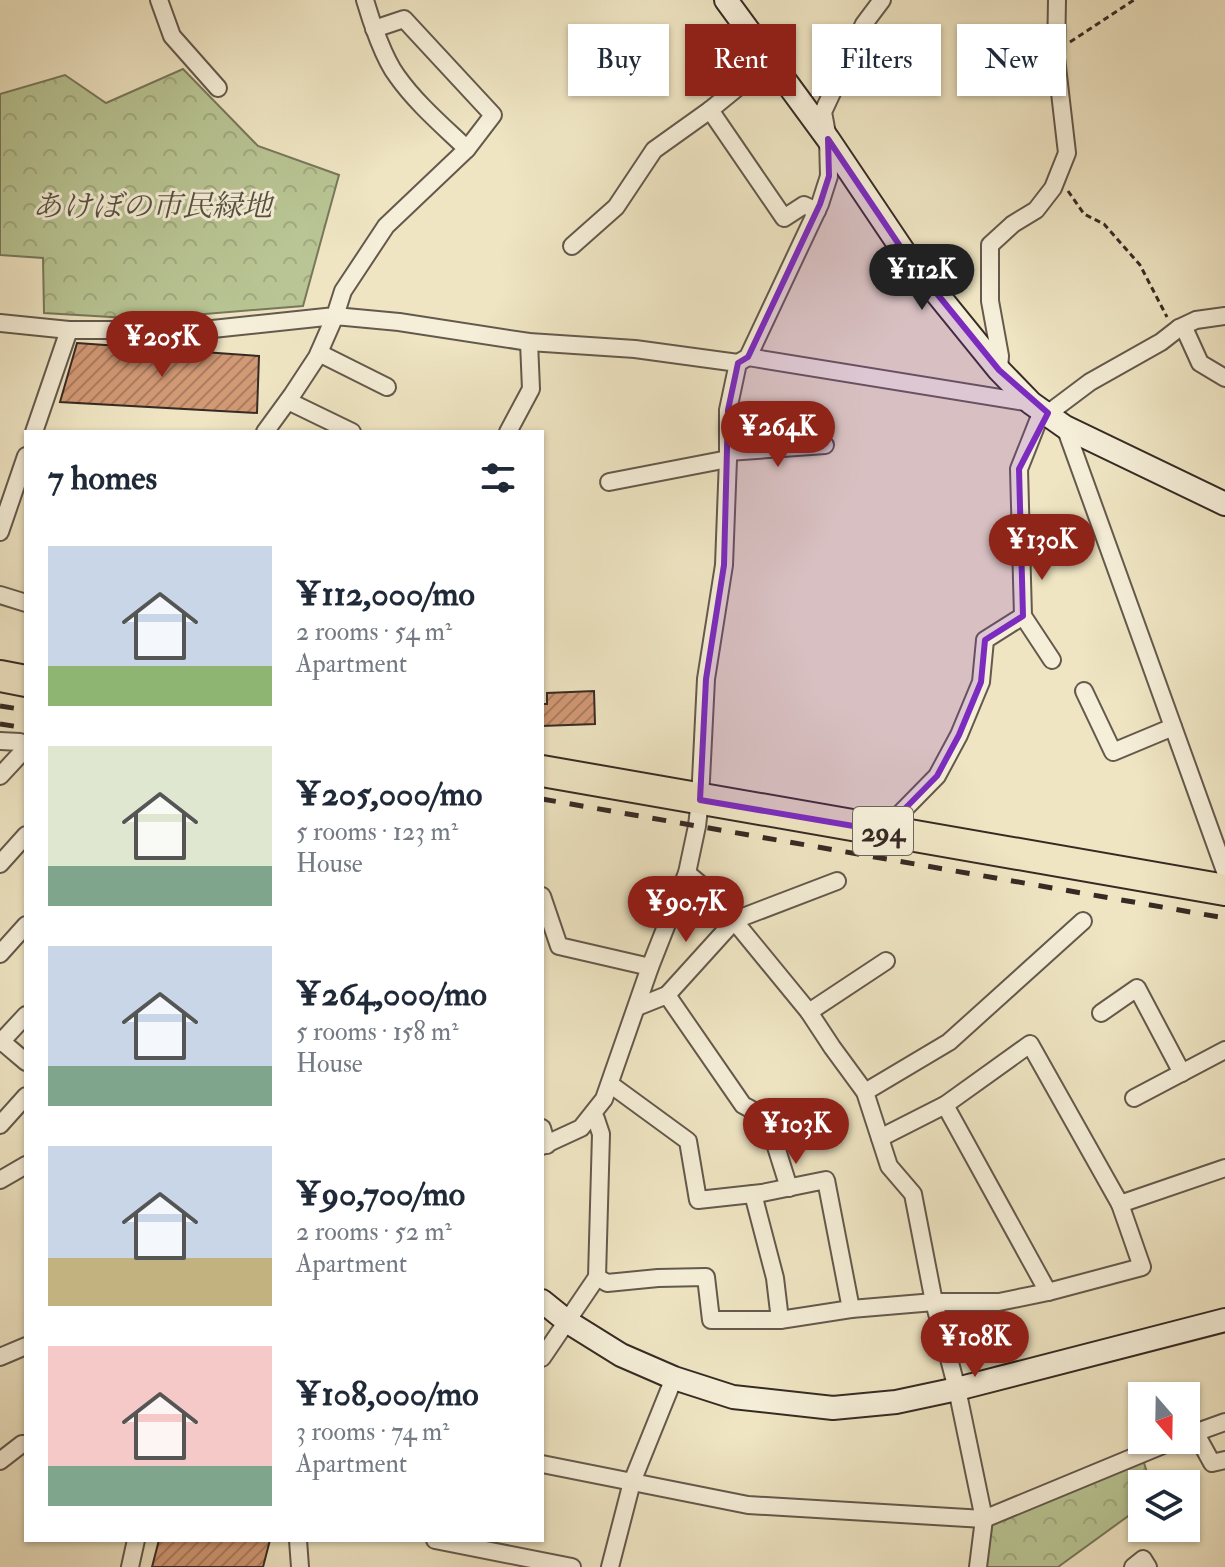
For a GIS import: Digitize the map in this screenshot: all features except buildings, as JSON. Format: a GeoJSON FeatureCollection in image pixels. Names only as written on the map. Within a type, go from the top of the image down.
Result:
{"type":"FeatureCollection","features":[{"type":"Feature","properties":{"kind":"highway"},"geometry":{"type":"LineString","coordinates":[[0,676],[24,681]]}},
{"type":"Feature","properties":{"kind":"highway","name":"294"},"geometry":{"type":"LineString","coordinates":[[544,771],[1225,890]]}},
{"type":"Feature","properties":{"kind":"street"},"geometry":{"type":"LineString","coordinates":[[159,0],[172,36],[218,88]]}},
{"type":"Feature","properties":{"kind":"street"},"geometry":{"type":"LineString","coordinates":[[365,0],[374,29],[395,74],[467,149]]}},
{"type":"Feature","properties":{"kind":"street"},"geometry":{"type":"LineString","coordinates":[[726,0],[743,24]]}},
{"type":"Feature","properties":{"kind":"street"},"geometry":{"type":"LineString","coordinates":[[544,1140],[581,1128],[604,1099],[687,873],[697,826],[706,679],[724,565],[728,410],[743,360],[817,211],[829,176],[828,139],[823,112],[864,24],[882,0]]}},
{"type":"Feature","properties":{"kind":"street"},"geometry":{"type":"LineString","coordinates":[[1057,0],[1057,24]]}},
{"type":"Feature","properties":{"kind":"street"},"geometry":{"type":"LineString","coordinates":[[266,430],[319,353],[343,291],[386,226],[467,149],[493,115],[404,19],[374,29]]}},
{"type":"Feature","properties":{"kind":"street"},"geometry":{"type":"LineString","coordinates":[[572,246],[616,207],[654,150],[727,96]]}},
{"type":"Feature","properties":{"kind":"street"},"geometry":{"type":"LineString","coordinates":[[796,96],[908,258],[999,370],[1048,414],[1225,504]]}},
{"type":"Feature","properties":{"kind":"street"},"geometry":{"type":"LineString","coordinates":[[999,370],[1000,356],[990,301],[990,245],[1013,224],[1036,210],[1053,188],[1067,153],[1061,96]]}},
{"type":"Feature","properties":{"kind":"street"},"geometry":{"type":"LineString","coordinates":[[710,110],[784,218],[804,205],[817,211]]}},
{"type":"Feature","properties":{"kind":"street"},"geometry":{"type":"LineString","coordinates":[[0,323],[69,330],[203,330],[335,316],[399,322],[529,342],[743,360],[1048,414]]}},
{"type":"Feature","properties":{"kind":"street"},"geometry":{"type":"LineString","coordinates":[[1052,660],[1023,616],[1019,469],[1038,421],[1090,382],[1161,342],[1179,328],[1196,320],[1225,316]]}},
{"type":"Feature","properties":{"kind":"street"},"geometry":{"type":"LineString","coordinates":[[1179,328],[1185,330],[1200,363],[1225,378]]}},
{"type":"Feature","properties":{"kind":"street"},"geometry":{"type":"LineString","coordinates":[[35,430],[69,330]]}},
{"type":"Feature","properties":{"kind":"street"},"geometry":{"type":"LineString","coordinates":[[509,430],[531,389],[529,342]]}},
{"type":"Feature","properties":{"kind":"street"},"geometry":{"type":"LineString","coordinates":[[319,353],[387,387]]}},
{"type":"Feature","properties":{"kind":"street"},"geometry":{"type":"LineString","coordinates":[[288,401],[348,430]]}},
{"type":"Feature","properties":{"kind":"street"},"geometry":{"type":"LineString","coordinates":[[1048,414],[1173,727],[1225,871]]}},
{"type":"Feature","properties":{"kind":"street"},"geometry":{"type":"LineString","coordinates":[[609,482],[728,456],[825,445]]}},
{"type":"Feature","properties":{"kind":"street"},"geometry":{"type":"LineString","coordinates":[[0,532],[24,462]]}},
{"type":"Feature","properties":{"kind":"street"},"geometry":{"type":"LineString","coordinates":[[0,595],[24,602]]}},
{"type":"Feature","properties":{"kind":"street"},"geometry":{"type":"LineString","coordinates":[[883,831],[937,776],[959,735],[981,682],[985,640],[1023,616]]}},
{"type":"Feature","properties":{"kind":"street"},"geometry":{"type":"LineString","coordinates":[[1084,691],[1113,752],[1173,727]]}},
{"type":"Feature","properties":{"kind":"street"},"geometry":{"type":"LineString","coordinates":[[0,741],[20,742],[24,746]]}},
{"type":"Feature","properties":{"kind":"street"},"geometry":{"type":"LineString","coordinates":[[0,776],[24,750]]}},
{"type":"Feature","properties":{"kind":"street"},"geometry":{"type":"LineString","coordinates":[[0,864],[24,837]]}},
{"type":"Feature","properties":{"kind":"street"},"geometry":{"type":"LineString","coordinates":[[687,873],[713,895],[735,920],[809,1012],[865,1092],[889,1166],[913,1194],[934,1302],[957,1389],[984,1519],[978,1567]]}},
{"type":"Feature","properties":{"kind":"street"},"geometry":{"type":"LineString","coordinates":[[637,1007],[667,995],[735,920],[837,881]]}},
{"type":"Feature","properties":{"kind":"street"},"geometry":{"type":"LineString","coordinates":[[544,902],[559,946],[650,967]]}},
{"type":"Feature","properties":{"kind":"street"},"geometry":{"type":"LineString","coordinates":[[865,1092],[949,1042],[1083,921]]}},
{"type":"Feature","properties":{"kind":"street"},"geometry":{"type":"LineString","coordinates":[[0,954],[24,927]]}},
{"type":"Feature","properties":{"kind":"street"},"geometry":{"type":"LineString","coordinates":[[809,1012],[886,961]]}},
{"type":"Feature","properties":{"kind":"street"},"geometry":{"type":"LineString","coordinates":[[1101,1013],[1137,988],[1182,1073]]}},
{"type":"Feature","properties":{"kind":"street"},"geometry":{"type":"LineString","coordinates":[[667,995],[743,1105],[767,1118],[789,1188]]}},
{"type":"Feature","properties":{"kind":"street"},"geometry":{"type":"LineString","coordinates":[[24,1017],[1,1042],[24,1060]]}},
{"type":"Feature","properties":{"kind":"street"},"geometry":{"type":"LineString","coordinates":[[597,1277],[607,1283],[706,1277],[711,1320],[780,1320],[851,1309],[934,1302],[999,1302],[1142,1267],[1120,1204],[1030,1044],[945,1105],[880,1138]]}},
{"type":"Feature","properties":{"kind":"street"},"geometry":{"type":"LineString","coordinates":[[1134,1098],[1225,1050]]}},
{"type":"Feature","properties":{"kind":"street"},"geometry":{"type":"LineString","coordinates":[[610,1084],[688,1141],[698,1200],[753,1194],[826,1180],[851,1309]]}},
{"type":"Feature","properties":{"kind":"street"},"geometry":{"type":"LineString","coordinates":[[0,1125],[24,1098]]}},
{"type":"Feature","properties":{"kind":"street"},"geometry":{"type":"LineString","coordinates":[[945,1105],[1048,1292]]}},
{"type":"Feature","properties":{"kind":"street"},"geometry":{"type":"LineString","coordinates":[[544,1355],[597,1277],[601,1134],[592,1115]]}},
{"type":"Feature","properties":{"kind":"street"},"geometry":{"type":"LineString","coordinates":[[0,1180],[24,1166]]}},
{"type":"Feature","properties":{"kind":"street"},"geometry":{"type":"LineString","coordinates":[[1120,1204],[1225,1168]]}},
{"type":"Feature","properties":{"kind":"street"},"geometry":{"type":"LineString","coordinates":[[753,1194],[775,1278],[780,1320]]}},
{"type":"Feature","properties":{"kind":"street"},"geometry":{"type":"LineString","coordinates":[[544,1303],[568,1322],[621,1355],[674,1378],[733,1397],[833,1408],[896,1402],[957,1389],[1225,1320]]}},
{"type":"Feature","properties":{"kind":"street"},"geometry":{"type":"LineString","coordinates":[[0,1357],[24,1347]]}},
{"type":"Feature","properties":{"kind":"street"},"geometry":{"type":"LineString","coordinates":[[610,1567],[632,1482],[674,1378]]}},
{"type":"Feature","properties":{"kind":"street"},"geometry":{"type":"LineString","coordinates":[[1200,1431],[1225,1422]]}},
{"type":"Feature","properties":{"kind":"street"},"geometry":{"type":"LineString","coordinates":[[0,1461],[24,1444]]}},
{"type":"Feature","properties":{"kind":"street"},"geometry":{"type":"LineString","coordinates":[[1200,1447],[1212,1463],[1225,1460]]}},
{"type":"Feature","properties":{"kind":"street"},"geometry":{"type":"LineString","coordinates":[[544,1464],[748,1505],[984,1519],[1141,1454]]}},
{"type":"Feature","properties":{"kind":"street"},"geometry":{"type":"LineString","coordinates":[[130,1567],[136,1542]]}},
{"type":"Feature","properties":{"kind":"street"},"geometry":{"type":"LineString","coordinates":[[298,1542],[300,1567]]}},
{"type":"Feature","properties":{"kind":"street"},"geometry":{"type":"LineString","coordinates":[[445,1542],[572,1567]]}},
{"type":"Feature","properties":{"kind":"street"},"geometry":{"type":"LineString","coordinates":[[1133,1567],[1143,1559],[1148,1567]]}},
{"type":"Feature","properties":{"kind":"path"},"geometry":{"type":"LineString","coordinates":[[1066,44],[1134,0]]}},
{"type":"Feature","properties":{"kind":"path"},"geometry":{"type":"LineString","coordinates":[[1058,176],[1084,214],[1104,224],[1140,265],[1165,316],[1179,328]]}},
{"type":"Feature","properties":{"kind":"highlighted area"},"geometry":{"type":"Polygon","coordinates":[[[828,139],[908,258],[999,370],[1048,413],[1019,469],[1023,616],[985,640],[981,682],[959,735],[937,776],[883,831],[700,800],[706,679],[724,565],[728,410],[738,363],[748,357],[820,204],[829,176],[828,139]]]}},
{"type":"Feature","properties":{"kind":"green space","name":"あけぼの市民緑地"},"geometry":{"type":"Polygon","coordinates":[[[183,69],[258,146],[339,175],[303,306],[145,319],[44,313],[43,258],[0,255],[0,94],[65,75],[106,103],[183,69]]]}},
{"type":"Feature","properties":{"kind":"green space"},"geometry":{"type":"Polygon","coordinates":[[[1141,1454],[1146,1470],[1128,1470],[1128,1516],[1058,1567],[978,1567],[984,1519],[1141,1454]]]}},
{"type":"Feature","properties":{"kind":"railway"},"geometry":{"type":"LineString","coordinates":[[0,706],[24,710]]}},
{"type":"Feature","properties":{"kind":"railway"},"geometry":{"type":"LineString","coordinates":[[0,724],[24,728]]}},
{"type":"Feature","properties":{"kind":"railway"},"geometry":{"type":"LineString","coordinates":[[544,799],[1225,918]]}}]}
